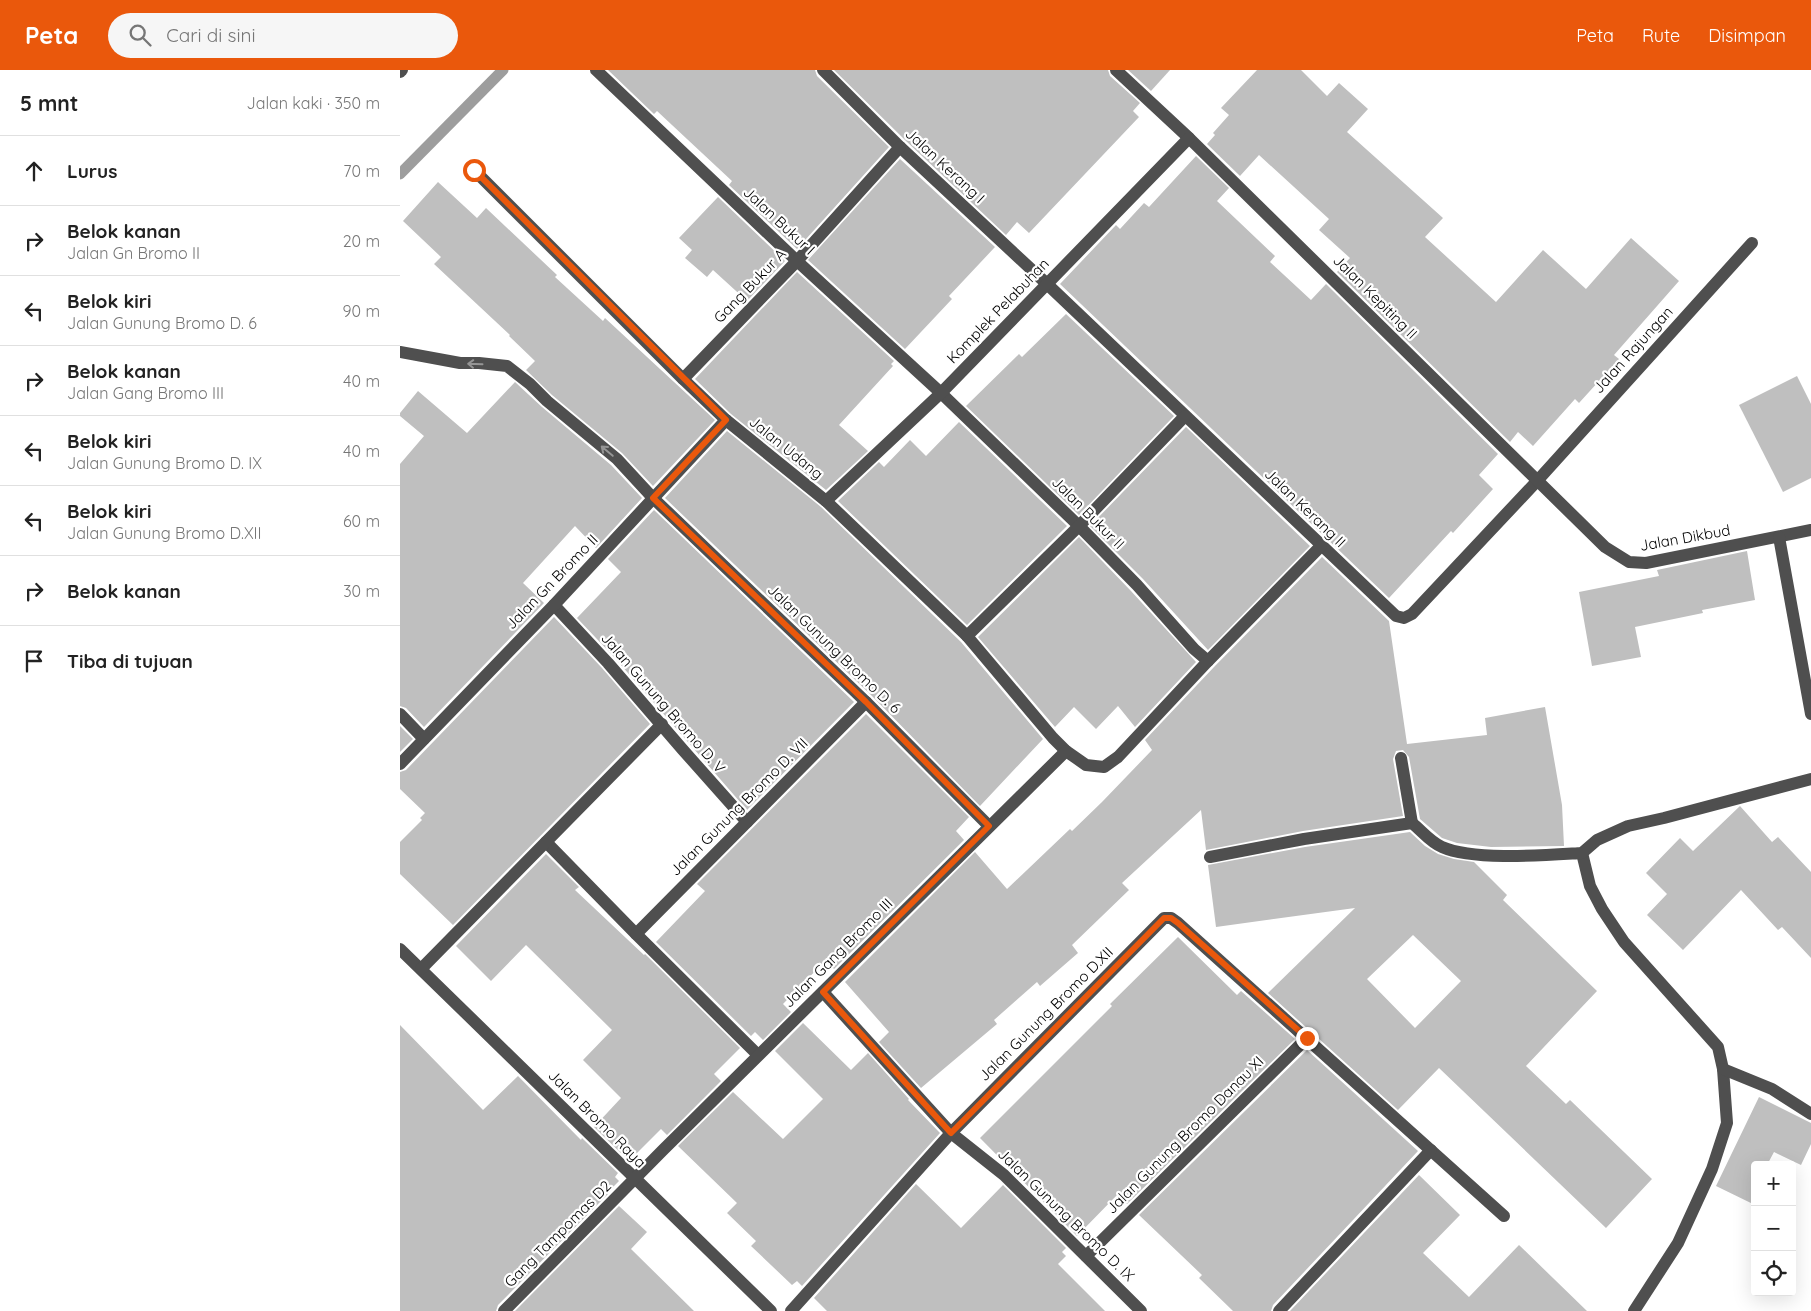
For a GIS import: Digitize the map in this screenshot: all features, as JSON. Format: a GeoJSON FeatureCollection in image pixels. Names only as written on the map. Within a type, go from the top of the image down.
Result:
{"type":"FeatureCollection","features":[{"type":"Feature","properties":{"kind":"street","name":"Jalan Bukur I"},"geometry":{"type":"LineString","coordinates":[[596,70],[797,261],[941,393]]}},
{"type":"Feature","properties":{"kind":"street","name":"Jalan Kerang I"},"geometry":{"type":"LineString","coordinates":[[823,70],[900,147],[1047,284]]}},
{"type":"Feature","properties":{"kind":"street","name":"Jalan Kepiting II"},"geometry":{"type":"LineString","coordinates":[[1116,70],[1190,138],[1538,480]]}},
{"type":"Feature","properties":{"kind":"street","name":"Komplek Pelabuhan"},"geometry":{"type":"LineString","coordinates":[[826,501],[941,393],[1190,138]]}},
{"type":"Feature","properties":{"kind":"street","name":"Gang Bukur A"},"geometry":{"type":"LineString","coordinates":[[683,379],[797,261],[900,147]]}},
{"type":"Feature","properties":{"kind":"street","name":"Jalan Udang"},"geometry":{"type":"LineString","coordinates":[[474,170],[726,420],[826,501],[967,636],[1053,738],[1066,751],[1086,765],[1104,767],[1118,756],[1208,661]]}},
{"type":"Feature","properties":{"kind":"street","name":"Jalan Rajungan"},"geometry":{"type":"LineString","coordinates":[[1538,480],[1752,243]]}},
{"type":"Feature","properties":{"kind":"street","name":"Jalan Kerang II"},"geometry":{"type":"LineString","coordinates":[[1047,284],[1396,616],[1404,618],[1412,614],[1538,480]]}},
{"type":"Feature","properties":{"kind":"street","name":"Jalan Gunung Bromo D. 6"},"geometry":{"type":"LineString","coordinates":[[400,352],[460,363],[507,366],[530,384],[547,401],[617,459],[653,498],[866,702],[989,826]]}},
{"type":"Feature","properties":{"kind":"street","name":"Jalan Bukur II"},"geometry":{"type":"LineString","coordinates":[[941,393],[1079,526],[1137,585],[1194,649],[1208,661]]}},
{"type":"Feature","properties":{"kind":"street"},"geometry":{"type":"LineString","coordinates":[[967,636],[1079,526],[1186,416]]}},
{"type":"Feature","properties":{"kind":"street","name":"Jalan Gn Bromo II"},"geometry":{"type":"LineString","coordinates":[[400,764],[554,605],[726,420]]}},
{"type":"Feature","properties":{"kind":"street","name":"Jalan Dikbud"},"geometry":{"type":"LineString","coordinates":[[1538,480],[1605,547],[1629,562],[1646,563],[1811,530]]}},
{"type":"Feature","properties":{"kind":"street"},"geometry":{"type":"LineString","coordinates":[[1778,537],[1811,714]]}},
{"type":"Feature","properties":{"kind":"street"},"geometry":{"type":"LineString","coordinates":[[1208,661],[1321,546]]}},
{"type":"Feature","properties":{"kind":"street","name":"Jalan Gunung Bromo D. V"},"geometry":{"type":"LineString","coordinates":[[554,605],[608,663],[747,822]]}},
{"type":"Feature","properties":{"kind":"street","name":"Jalan Gunung Bromo D. VII"},"geometry":{"type":"LineString","coordinates":[[636,934],[866,702]]}},
{"type":"Feature","properties":{"kind":"street"},"geometry":{"type":"LineString","coordinates":[[400,714],[424,739]]}},
{"type":"Feature","properties":{"kind":"street"},"geometry":{"type":"LineString","coordinates":[[421,969],[662,724]]}},
{"type":"Feature","properties":{"kind":"street","name":"Jalan Gang Bromo III"},"geometry":{"type":"LineString","coordinates":[[635,1179],[1066,751]]}},
{"type":"Feature","properties":{"kind":"street"},"geometry":{"type":"LineString","coordinates":[[1401,758],[1412,823],[1441,846],[1452,850],[1487,855],[1582,853],[1597,840],[1628,826],[1811,779]]}},
{"type":"Feature","properties":{"kind":"street"},"geometry":{"type":"LineString","coordinates":[[1210,857],[1304,839],[1412,823]]}},
{"type":"Feature","properties":{"kind":"street"},"geometry":{"type":"LineString","coordinates":[[546,842],[758,1055]]}},
{"type":"Feature","properties":{"kind":"street"},"geometry":{"type":"LineString","coordinates":[[1582,853],[1590,886],[1602,909],[1624,942],[1718,1047],[1723,1069],[1727,1123],[1712,1168],[1678,1243],[1634,1311]]}},
{"type":"Feature","properties":{"kind":"street","name":"Jalan Gunung Bromo D.XII"},"geometry":{"type":"LineString","coordinates":[[791,1311],[951,1133],[1164,918],[1171,918],[1178,923],[1307,1038]]}},
{"type":"Feature","properties":{"kind":"street","name":"Jalan Bromo Raya"},"geometry":{"type":"LineString","coordinates":[[400,948],[769,1310]]}},
{"type":"Feature","properties":{"kind":"street","name":"Jalan Gunung Bromo D. IX"},"geometry":{"type":"LineString","coordinates":[[823,992],[951,1133],[1004,1175],[1141,1311]]}},
{"type":"Feature","properties":{"kind":"street"},"geometry":{"type":"LineString","coordinates":[[1307,1038],[1504,1216]]}},
{"type":"Feature","properties":{"kind":"street","name":"Jalan Gunung Bromo Danau XI"},"geometry":{"type":"LineString","coordinates":[[1086,1256],[1307,1038]]}},
{"type":"Feature","properties":{"kind":"street"},"geometry":{"type":"LineString","coordinates":[[1723,1069],[1772,1089],[1811,1114]]}},
{"type":"Feature","properties":{"kind":"street"},"geometry":{"type":"LineString","coordinates":[[1279,1311],[1431,1150]]}},
{"type":"Feature","properties":{"kind":"street","name":"Gang Tampomas D2"},"geometry":{"type":"LineString","coordinates":[[504,1311],[635,1179]]}},
{"type":"Feature","properties":{"kind":"building"},"geometry":{"type":"Polygon","coordinates":[[[608,70],[815,70],[817,76],[889,147],[797,249],[729,185],[732,181],[657,111],[654,114],[608,70]]]}},
{"type":"Feature","properties":{"kind":"building"},"geometry":{"type":"Polygon","coordinates":[[[834,70],[1108,70],[1110,76],[1140,103],[1133,111],[1139,117],[1029,233],[1017,222],[1006,235],[834,70]]]}},
{"type":"Feature","properties":{"kind":"building"},"geometry":{"type":"Polygon","coordinates":[[[1128,70],[1170,70],[1151,91],[1128,70]]]}},
{"type":"Feature","properties":{"kind":"building"},"geometry":{"type":"Polygon","coordinates":[[[1257,70],[1301,70],[1327,96],[1339,83],[1368,109],[1347,132],[1443,218],[1425,237],[1496,302],[1543,250],[1586,289],[1631,238],[1679,281],[1614,355],[1619,359],[1579,403],[1575,399],[1533,446],[1518,432],[1510,442],[1337,272],[1350,258],[1319,230],[1329,219],[1259,155],[1240,176],[1207,144],[1215,135],[1213,133],[1229,115],[1221,108],[1257,70]]]}},
{"type":"Feature","properties":{"kind":"building"},"geometry":{"type":"Polygon","coordinates":[[[1196,156],[1229,188],[1217,201],[1275,256],[1270,262],[1311,300],[1326,284],[1498,454],[1479,475],[1493,489],[1389,598],[1060,284],[1116,225],[1120,229],[1144,203],[1149,207],[1196,156]]]}},
{"type":"Feature","properties":{"kind":"building"},"geometry":{"type":"Polygon","coordinates":[[[900,159],[995,247],[949,296],[952,299],[905,349],[808,260],[900,159]]]}},
{"type":"Feature","properties":{"kind":"building"},"geometry":{"type":"Polygon","coordinates":[[[438,182],[477,218],[486,208],[557,275],[555,277],[603,321],[605,318],[715,420],[653,486],[622,453],[552,395],[526,370],[535,361],[434,264],[441,257],[403,221],[438,182]]]}},
{"type":"Feature","properties":{"kind":"building"},"geometry":{"type":"Polygon","coordinates":[[[718,197],[785,261],[747,301],[713,270],[707,277],[685,258],[692,250],[679,238],[718,197]]]}},
{"type":"Feature","properties":{"kind":"building"},"geometry":{"type":"Polygon","coordinates":[[[797,272],[894,361],[891,364],[893,366],[839,425],[868,451],[826,490],[731,414],[695,379],[797,272]]]}},
{"type":"Feature","properties":{"kind":"building"},"geometry":{"type":"Polygon","coordinates":[[[1066,314],[1174,416],[1079,515],[966,406],[1019,354],[1022,357],[1066,314]]]}},
{"type":"Feature","properties":{"kind":"building"},"geometry":{"type":"Polygon","coordinates":[[[1797,376],[1811,404],[1811,478],[1783,492],[1739,405],[1797,376]]]}},
{"type":"Feature","properties":{"kind":"building"},"geometry":{"type":"Polygon","coordinates":[[[515,382],[611,465],[642,498],[596,548],[575,526],[523,583],[544,603],[424,727],[406,708],[400,706],[400,464],[424,436],[400,416],[400,413],[418,391],[467,433],[515,382]]]}},
{"type":"Feature","properties":{"kind":"building"},"geometry":{"type":"Polygon","coordinates":[[[959,422],[1067,526],[967,625],[838,501],[879,462],[884,467],[910,440],[926,456],[959,422]]]}},
{"type":"Feature","properties":{"kind":"building"},"geometry":{"type":"Polygon","coordinates":[[[1186,427],[1310,546],[1208,650],[1143,579],[1090,526],[1186,427]]]}},
{"type":"Feature","properties":{"kind":"building"},"geometry":{"type":"Polygon","coordinates":[[[727,431],[821,507],[961,642],[1043,739],[980,806],[872,696],[665,498],[727,431]]]}},
{"type":"Feature","properties":{"kind":"building"},"geometry":{"type":"Polygon","coordinates":[[[654,510],[854,702],[747,810],[614,657],[577,618],[621,572],[608,559],[654,510]]]}},
{"type":"Feature","properties":{"kind":"building"},"geometry":{"type":"Polygon","coordinates":[[[1079,537],[1196,662],[1135,727],[1118,706],[1096,729],[1074,707],[1055,727],[978,637],[1079,537]]]}},
{"type":"Feature","properties":{"kind":"building"},"geometry":{"type":"Polygon","coordinates":[[[1747,551],[1755,600],[1702,610],[1703,613],[1635,627],[1641,657],[1592,666],[1579,592],[1659,576],[1657,570],[1747,551]]]}},
{"type":"Feature","properties":{"kind":"building"},"geometry":{"type":"Polygon","coordinates":[[[1322,557],[1389,621],[1407,744],[1487,735],[1485,718],[1545,707],[1562,805],[1564,846],[1491,847],[1457,843],[1442,838],[1420,819],[1409,757],[1403,750],[1396,751],[1393,759],[1403,816],[1303,831],[1206,850],[1201,810],[1122,883],[1129,890],[1072,945],[1078,953],[1040,986],[1037,982],[994,1020],[997,1024],[921,1088],[879,1042],[889,1032],[845,982],[975,852],[1007,889],[1070,829],[1072,831],[1152,750],[1145,740],[1322,557]]]}},
{"type":"Feature","properties":{"kind":"building"},"geometry":{"type":"Polygon","coordinates":[[[554,617],[602,668],[650,724],[453,925],[400,874],[400,842],[422,820],[420,818],[425,813],[400,789],[400,772],[406,770],[554,617]]]}},
{"type":"Feature","properties":{"kind":"building"},"geometry":{"type":"Polygon","coordinates":[[[866,714],[969,817],[956,831],[964,840],[834,969],[826,960],[783,1004],[791,1012],[763,1040],[755,1032],[751,1036],[656,942],[705,891],[697,884],[866,714]]]}},
{"type":"Feature","properties":{"kind":"building"},"geometry":{"type":"Polygon","coordinates":[[[400,726],[413,739],[400,752],[400,726]]]}},
{"type":"Feature","properties":{"kind":"building"},"geometry":{"type":"Polygon","coordinates":[[[1740,806],[1772,842],[1778,837],[1811,872],[1811,958],[1782,927],[1778,930],[1741,890],[1683,950],[1647,915],[1667,894],[1646,873],[1680,838],[1693,851],[1740,806]]]}},
{"type":"Feature","properties":{"kind":"building"},"geometry":{"type":"Polygon","coordinates":[[[1410,832],[1425,846],[1438,854],[1474,862],[1507,895],[1503,900],[1597,991],[1526,1066],[1566,1104],[1570,1100],[1652,1179],[1606,1228],[1439,1068],[1398,1110],[1268,993],[1355,908],[1216,927],[1208,865],[1305,847],[1410,832]],[[1413,935],[1367,979],[1415,1028],[1461,981],[1413,935]]]}},
{"type":"Feature","properties":{"kind":"building"},"geometry":{"type":"Polygon","coordinates":[[[546,854],[579,887],[575,890],[645,954],[740,1048],[714,1074],[721,1081],[667,1135],[661,1129],[629,1161],[594,1127],[621,1098],[583,1060],[612,1030],[526,945],[491,981],[456,946],[546,854]]]}},
{"type":"Feature","properties":{"kind":"building"},"geometry":{"type":"Polygon","coordinates":[[[1178,937],[1237,995],[1241,991],[1295,1039],[1127,1204],[1118,1194],[1077,1236],[980,1138],[1178,937]]]}},
{"type":"Feature","properties":{"kind":"building"},"geometry":{"type":"Polygon","coordinates":[[[803,1023],[851,1070],[868,1053],[908,1100],[940,1133],[802,1286],[797,1281],[792,1285],[751,1246],[756,1241],[727,1213],[737,1203],[678,1146],[733,1092],[783,1139],[823,1099],[775,1051],[803,1023]]]}},
{"type":"Feature","properties":{"kind":"building"},"geometry":{"type":"Polygon","coordinates":[[[400,1025],[483,1110],[518,1076],[581,1140],[582,1138],[618,1173],[615,1177],[619,1181],[608,1194],[498,1305],[496,1311],[400,1311],[400,1025]]]}},
{"type":"Feature","properties":{"kind":"building"},"geometry":{"type":"Polygon","coordinates":[[[1307,1050],[1418,1151],[1273,1305],[1271,1311],[1233,1311],[1199,1278],[1202,1275],[1139,1215],[1307,1050]]]}},
{"type":"Feature","properties":{"kind":"building"},"geometry":{"type":"Polygon","coordinates":[[[1759,1097],[1811,1123],[1811,1144],[1801,1165],[1774,1152],[1769,1161],[1751,1161],[1751,1203],[1716,1186],[1759,1097]]]}},
{"type":"Feature","properties":{"kind":"building"},"geometry":{"type":"Polygon","coordinates":[[[1419,1175],[1460,1215],[1423,1253],[1469,1297],[1519,1245],[1587,1311],[1290,1311],[1419,1175]]]}},
{"type":"Feature","properties":{"kind":"building"},"geometry":{"type":"Polygon","coordinates":[[[916,1184],[961,1228],[1003,1185],[1066,1248],[1062,1252],[1066,1256],[1058,1264],[1105,1311],[827,1311],[814,1298],[916,1184]]]}},
{"type":"Feature","properties":{"kind":"building"},"geometry":{"type":"Polygon","coordinates":[[[619,1206],[647,1232],[631,1249],[694,1311],[515,1311],[619,1206]]]}},
{"type":"Feature","properties":{"kind":"waterway"},"geometry":{"type":"LineString","coordinates":[[400,174],[503,70]]}},
{"type":"Feature","properties":{"kind":"route"},"geometry":{"type":"LineString","coordinates":[[474,170],[726,420],[653,498],[866,702],[989,826],[823,992],[951,1133],[1164,918],[1171,918],[1178,923],[1307,1038]]}}]}
